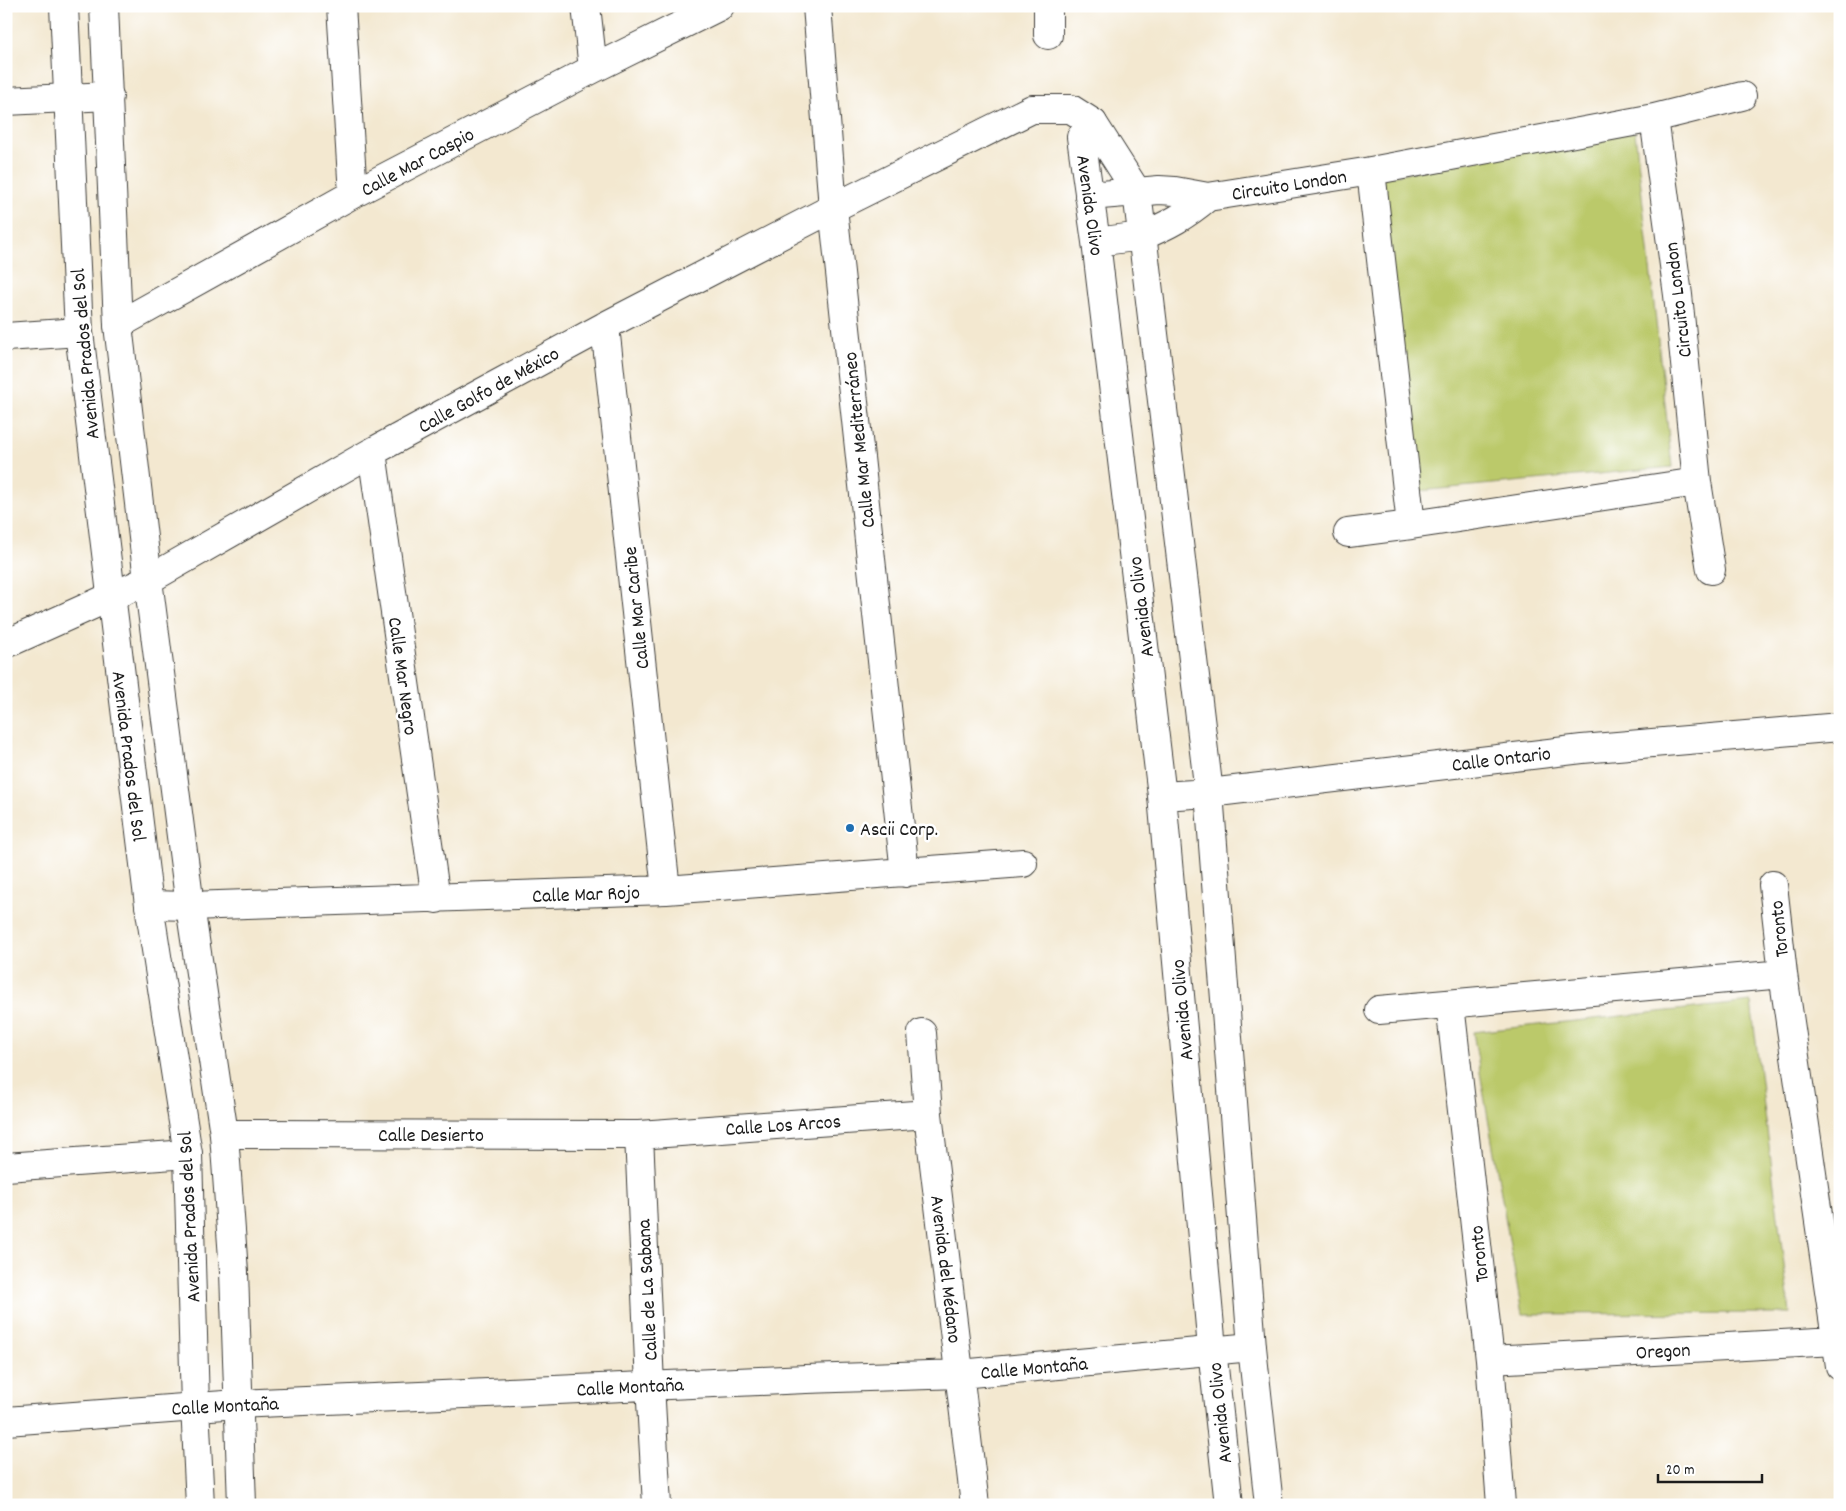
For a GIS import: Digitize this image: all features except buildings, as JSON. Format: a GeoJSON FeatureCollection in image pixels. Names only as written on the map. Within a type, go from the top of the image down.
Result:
{"type":"FeatureCollection","features":[{"type":"Feature","properties":{"kind":"street","name":"Avenida Prados del Sol"},"geometry":{"type":"LineString","coordinates":[[64,6],[70,97],[79,332],[149,905],[188,1154],[195,1406],[200,1505]]}},
{"type":"Feature","properties":{"kind":"street","name":"Avenida Prados del Sol"},"geometry":{"type":"LineString","coordinates":[[104,6],[118,325],[148,580],[190,906],[224,1134],[234,1272],[242,1505]]}},
{"type":"Feature","properties":{"kind":"street"},"geometry":{"type":"LineString","coordinates":[[341,6],[353,194]]}},
{"type":"Feature","properties":{"kind":"street"},"geometry":{"type":"LineString","coordinates":[[586,6],[593,69]]}},
{"type":"Feature","properties":{"kind":"street","name":"Calle Mar Caspio"},"geometry":{"type":"LineString","coordinates":[[118,325],[353,194],[593,69],[720,6]]}},
{"type":"Feature","properties":{"kind":"street","name":"Calle Mar Mediterráneo"},"geometry":{"type":"LineString","coordinates":[[817,6],[833,208],[906,873]]}},
{"type":"Feature","properties":{"kind":"street"},"geometry":{"type":"LineString","coordinates":[[1048,6],[1048,35]]}},
{"type":"Feature","properties":{"kind":"street"},"geometry":{"type":"LineString","coordinates":[[6,102],[109,96]]}},
{"type":"Feature","properties":{"kind":"street","name":"Circuito London"},"geometry":{"type":"LineString","coordinates":[[1089,196],[1159,190],[1208,197],[1371,171],[1654,118],[1742,96]]}},
{"type":"Feature","properties":{"kind":"street","name":"Calle Golfo de México"},"geometry":{"type":"LineString","coordinates":[[110,596],[148,580],[372,452],[605,326],[833,208],[1032,109],[1071,109],[1093,124]]}},
{"type":"Feature","properties":{"kind":"street","name":"Circuito London"},"geometry":{"type":"LineString","coordinates":[[1654,118],[1678,295],[1697,482],[1711,570]]}},
{"type":"Feature","properties":{"kind":"street","name":"Avenida Olivo"},"geometry":{"type":"LineString","coordinates":[[1229,1505],[1212,1349],[1162,796],[1096,242],[1081,137],[1093,124],[1137,192],[1209,794],[1252,1347],[1269,1505]]}},
{"type":"Feature","properties":{"kind":"street","name":"Circuito London"},"geometry":{"type":"LineString","coordinates":[[1371,171],[1411,524]]}},
{"type":"Feature","properties":{"kind":"street","name":"Circuito London"},"geometry":{"type":"LineString","coordinates":[[1096,242],[1142,236],[1165,227],[1185,216],[1208,197]]}},
{"type":"Feature","properties":{"kind":"street","name":"Calle Mar Caribe"},"geometry":{"type":"LineString","coordinates":[[605,326],[666,890]]}},
{"type":"Feature","properties":{"kind":"street"},"geometry":{"type":"LineString","coordinates":[[6,337],[79,332]]}},
{"type":"Feature","properties":{"kind":"street","name":"Calle Mar Negro"},"geometry":{"type":"LineString","coordinates":[[372,452],[436,899]]}},
{"type":"Feature","properties":{"kind":"street"},"geometry":{"type":"LineString","coordinates":[[1348,533],[1697,482]]}},
{"type":"Feature","properties":{"kind":"street"},"geometry":{"type":"LineString","coordinates":[[6,644],[110,596]]}},
{"type":"Feature","properties":{"kind":"street","name":"Calle Ontario"},"geometry":{"type":"LineString","coordinates":[[1162,796],[1209,794],[1582,749],[1840,727]]}},
{"type":"Feature","properties":{"kind":"street","name":"Calle Mar Rojo"},"geometry":{"type":"LineString","coordinates":[[149,905],[190,906],[436,899],[666,890],[1023,863]]}},
{"type":"Feature","properties":{"kind":"street","name":"Toronto"},"geometry":{"type":"LineString","coordinates":[[1773,885],[1838,1353]]}},
{"type":"Feature","properties":{"kind":"street","name":"Toronto"},"geometry":{"type":"LineString","coordinates":[[1379,1010],[1784,974]]}},
{"type":"Feature","properties":{"kind":"street","name":"Toronto"},"geometry":{"type":"LineString","coordinates":[[1450,1004],[1490,1360],[1501,1505]]}},
{"type":"Feature","properties":{"kind":"street","name":"Avenida del Médano"},"geometry":{"type":"LineString","coordinates":[[922,1033],[928,1114],[975,1505]]}},
{"type":"Feature","properties":{"kind":"street","name":"Calle Los Arcos"},"geometry":{"type":"LineString","coordinates":[[639,1135],[928,1114]]}},
{"type":"Feature","properties":{"kind":"street","name":"Calle Desierto"},"geometry":{"type":"LineString","coordinates":[[224,1134],[639,1135]]}},
{"type":"Feature","properties":{"kind":"street","name":"Calle de La Sabana"},"geometry":{"type":"LineString","coordinates":[[639,1135],[657,1505]]}},
{"type":"Feature","properties":{"kind":"street"},"geometry":{"type":"LineString","coordinates":[[6,1167],[188,1154]]}},
{"type":"Feature","properties":{"kind":"street","name":"Calle Montaña"},"geometry":{"type":"LineString","coordinates":[[6,1421],[195,1406],[650,1385],[960,1374],[1212,1349],[1252,1347]]}},
{"type":"Feature","properties":{"kind":"street","name":"Oregon"},"geometry":{"type":"LineString","coordinates":[[1490,1360],[1838,1353]]}},
{"type":"Feature","properties":{"kind":"green space"},"geometry":{"type":"Polygon","coordinates":[[[1635,132],[1672,467],[1408,492],[1373,179],[1635,132]]]}},
{"type":"Feature","properties":{"kind":"green space"},"geometry":{"type":"Polygon","coordinates":[[[1751,1002],[1790,1313],[1522,1314],[1473,1032],[1751,1002]]]}},
{"type":"Feature","properties":{"kind":"place","name":"Ascii Corp."},"geometry":{"type":"Point","coordinates":[850,828]}}]}
